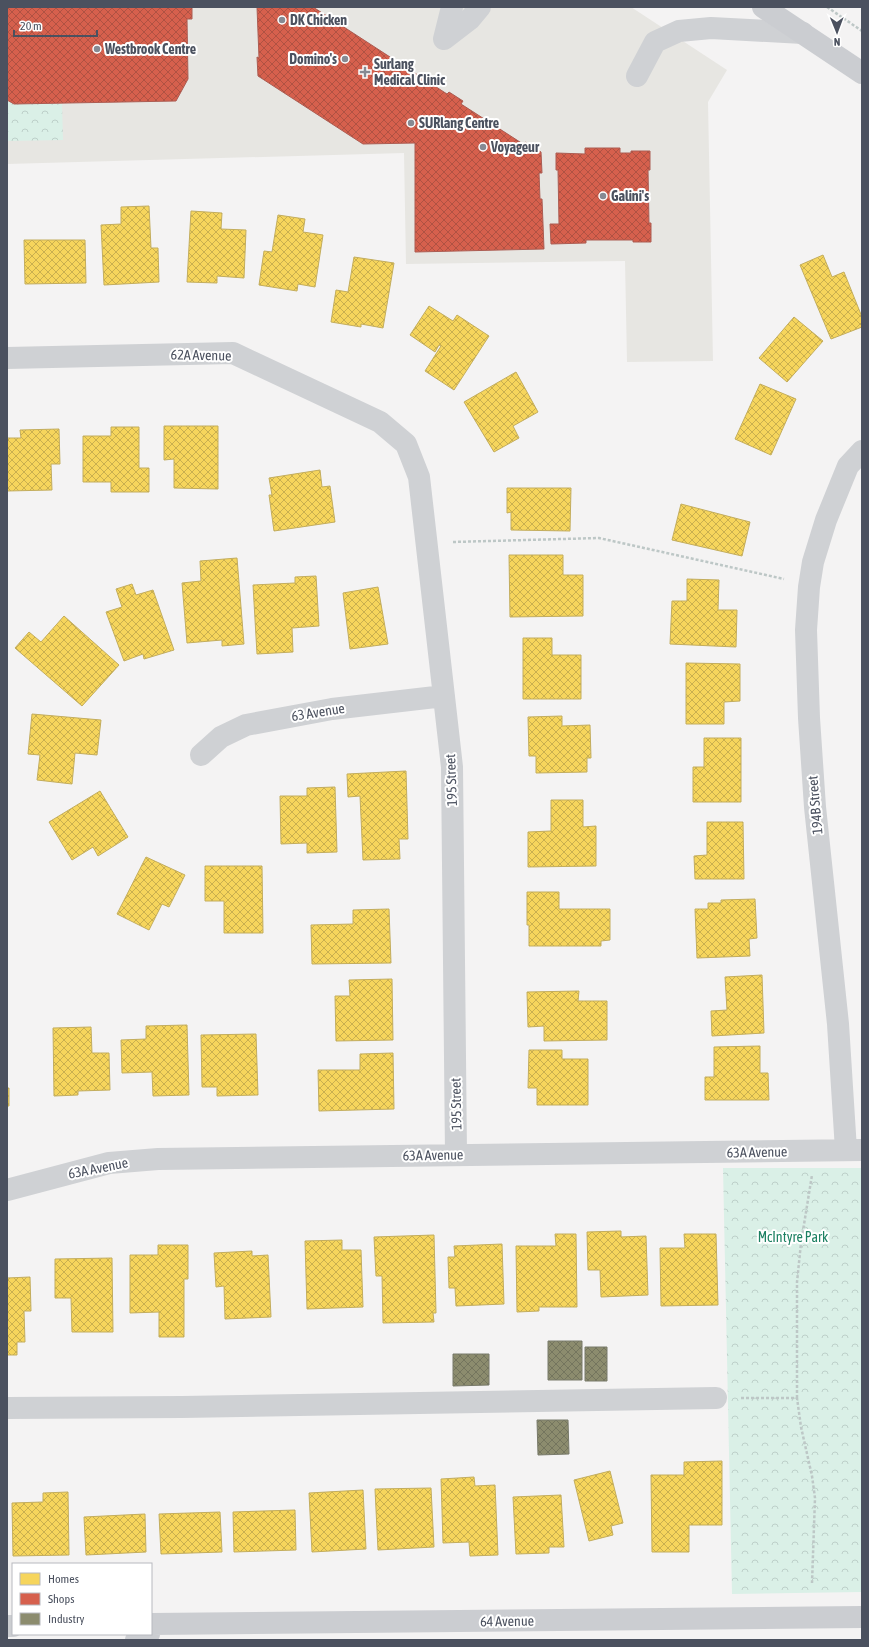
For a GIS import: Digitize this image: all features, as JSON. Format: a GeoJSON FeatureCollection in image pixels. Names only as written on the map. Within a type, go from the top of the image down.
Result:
{"type":"FeatureCollection","features":[{"type":"Feature","properties":{"kind":"main road"},"geometry":{"type":"LineString","coordinates":[[763,7],[862,73]]}},
{"type":"Feature","properties":{"kind":"main road","name":"64 Avenue"},"geometry":{"type":"LineString","coordinates":[[161,1624],[862,1617]]}},
{"type":"Feature","properties":{"kind":"main road"},"geometry":{"type":"LineString","coordinates":[[152,1632],[161,1624]]}},
{"type":"Feature","properties":{"kind":"main road"},"geometry":{"type":"LineString","coordinates":[[136,1640],[148,1635]]}},
{"type":"Feature","properties":{"kind":"street"},"geometry":{"type":"LineString","coordinates":[[452,7],[444,39],[470,20],[480,7]]}},
{"type":"Feature","properties":{"kind":"street"},"geometry":{"type":"LineString","coordinates":[[637,76],[654,42],[679,32],[711,28],[802,34]]}},
{"type":"Feature","properties":{"kind":"street","name":"62A Avenue"},"geometry":{"type":"LineString","coordinates":[[7,358],[233,353],[380,422]]}},
{"type":"Feature","properties":{"kind":"street","name":"195 Street"},"geometry":{"type":"LineString","coordinates":[[380,422],[406,444],[419,477],[452,767],[456,1154]]}},
{"type":"Feature","properties":{"kind":"street","name":"194B Street"},"geometry":{"type":"LineString","coordinates":[[854,1150],[838,1024],[815,807],[809,718],[806,630],[808,587],[813,562],[826,520],[855,458]]}},
{"type":"Feature","properties":{"kind":"street","name":"63 Avenue"},"geometry":{"type":"LineString","coordinates":[[201,756],[220,737],[246,725],[332,709],[444,696]]}},
{"type":"Feature","properties":{"kind":"street","name":"63A Avenue"},"geometry":{"type":"LineString","coordinates":[[7,1190],[109,1163],[158,1159],[854,1150]]}},
{"type":"Feature","properties":{"kind":"street"},"geometry":{"type":"LineString","coordinates":[[7,1408],[182,1407],[716,1398]]}},
{"type":"Feature","properties":{"kind":"path"},"geometry":{"type":"LineString","coordinates":[[827,7],[862,31]]}},
{"type":"Feature","properties":{"kind":"path"},"geometry":{"type":"LineString","coordinates":[[454,542],[599,538],[786,580]]}},
{"type":"Feature","properties":{"kind":"path"},"geometry":{"type":"LineString","coordinates":[[812,1170],[811,1188],[801,1243],[797,1282],[797,1398],[801,1427],[812,1476],[815,1498],[812,1583]]}},
{"type":"Feature","properties":{"kind":"path"},"geometry":{"type":"LineString","coordinates":[[716,1398],[797,1398]]}},
{"type":"Feature","properties":{"kind":"shaded area","name":"SURlang Centre"},"geometry":{"type":"Polygon","coordinates":[[[7,7],[631,7],[727,70],[708,102],[713,361],[627,362],[625,261],[406,264],[404,153],[7,164],[7,7]]]}},
{"type":"Feature","properties":{"kind":"green space"},"geometry":{"type":"Polygon","coordinates":[[[7,100],[14,104],[62,104],[63,140],[7,141],[7,100]]]}},
{"type":"Feature","properties":{"kind":"green space","name":"McIntyre Park"},"geometry":{"type":"Polygon","coordinates":[[[723,1168],[862,1168],[862,1592],[732,1594],[723,1168]]]}},
{"type":"Feature","properties":{"kind":"building: Homes"},"geometry":{"type":"Polygon","coordinates":[[[149,206],[151,248],[158,248],[159,282],[104,285],[101,225],[121,224],[121,207],[149,206]]]}},
{"type":"Feature","properties":{"kind":"building: Homes"},"geometry":{"type":"Polygon","coordinates":[[[191,211],[222,213],[221,229],[246,230],[244,278],[217,276],[217,283],[187,282],[191,211]]]}},
{"type":"Feature","properties":{"kind":"building: Homes"},"geometry":{"type":"Polygon","coordinates":[[[278,215],[305,219],[303,232],[323,235],[315,287],[298,284],[297,291],[259,285],[264,251],[272,252],[278,215]]]}},
{"type":"Feature","properties":{"kind":"building: Homes"},"geometry":{"type":"Polygon","coordinates":[[[24,240],[85,240],[86,283],[25,284],[24,240]]]}},
{"type":"Feature","properties":{"kind":"building: Homes"},"geometry":{"type":"Polygon","coordinates":[[[823,255],[832,277],[844,272],[862,317],[862,327],[831,339],[800,265],[823,255]]]}},
{"type":"Feature","properties":{"kind":"building: Homes"},"geometry":{"type":"Polygon","coordinates":[[[354,257],[394,263],[383,328],[361,324],[361,327],[331,322],[336,290],[348,292],[354,257]]]}},
{"type":"Feature","properties":{"kind":"building: Homes"},"geometry":{"type":"Polygon","coordinates":[[[429,306],[453,321],[457,315],[489,336],[454,390],[425,371],[441,346],[439,345],[435,352],[410,335],[429,306]]]}},
{"type":"Feature","properties":{"kind":"building: Homes"},"geometry":{"type":"Polygon","coordinates":[[[794,317],[823,341],[787,382],[759,358],[794,317]]]}},
{"type":"Feature","properties":{"kind":"building: Homes"},"geometry":{"type":"Polygon","coordinates":[[[516,372],[538,412],[513,426],[519,438],[494,452],[464,402],[516,372]]]}},
{"type":"Feature","properties":{"kind":"building: Homes"},"geometry":{"type":"Polygon","coordinates":[[[760,384],[796,399],[771,455],[735,439],[760,384]]]}},
{"type":"Feature","properties":{"kind":"building: Homes"},"geometry":{"type":"Polygon","coordinates":[[[164,426],[218,426],[218,489],[174,488],[174,459],[164,460],[164,426]]]}},
{"type":"Feature","properties":{"kind":"building: Homes"},"geometry":{"type":"Polygon","coordinates":[[[111,427],[139,427],[139,468],[149,468],[149,492],[111,492],[111,482],[83,482],[83,436],[111,436],[111,427]]]}},
{"type":"Feature","properties":{"kind":"building: Homes"},"geometry":{"type":"Polygon","coordinates":[[[59,429],[60,464],[51,464],[52,490],[7,491],[7,438],[21,438],[20,430],[59,429]]]}},
{"type":"Feature","properties":{"kind":"building: Homes"},"geometry":{"type":"Polygon","coordinates":[[[320,470],[322,487],[330,486],[335,522],[274,531],[269,495],[272,495],[269,478],[320,470]]]}},
{"type":"Feature","properties":{"kind":"building: Homes"},"geometry":{"type":"Polygon","coordinates":[[[507,488],[571,488],[570,531],[511,530],[511,512],[507,513],[507,488]]]}},
{"type":"Feature","properties":{"kind":"building: Homes"},"geometry":{"type":"Polygon","coordinates":[[[681,504],[750,522],[742,556],[672,540],[681,504]]]}},
{"type":"Feature","properties":{"kind":"building: Homes"},"geometry":{"type":"Polygon","coordinates":[[[509,555],[563,555],[563,575],[583,575],[583,616],[510,617],[509,555]]]}},
{"type":"Feature","properties":{"kind":"building: Homes"},"geometry":{"type":"Polygon","coordinates":[[[237,558],[244,644],[222,646],[222,640],[187,643],[182,583],[201,581],[200,561],[237,558]]]}},
{"type":"Feature","properties":{"kind":"building: Homes"},"geometry":{"type":"Polygon","coordinates":[[[316,576],[319,626],[292,628],[293,652],[257,654],[253,585],[295,583],[295,577],[316,576]]]}},
{"type":"Feature","properties":{"kind":"building: Homes"},"geometry":{"type":"Polygon","coordinates":[[[687,579],[719,580],[718,610],[737,610],[736,647],[670,644],[672,601],[687,601],[687,579]]]}},
{"type":"Feature","properties":{"kind":"building: Homes"},"geometry":{"type":"Polygon","coordinates":[[[132,584],[136,595],[153,590],[174,650],[144,659],[143,654],[124,661],[106,612],[122,607],[116,589],[132,584]]]}},
{"type":"Feature","properties":{"kind":"building: Homes"},"geometry":{"type":"Polygon","coordinates":[[[378,587],[388,644],[350,649],[343,593],[378,587]]]}},
{"type":"Feature","properties":{"kind":"building: Homes"},"geometry":{"type":"Polygon","coordinates":[[[64,616],[119,665],[82,706],[15,648],[29,632],[41,642],[64,616]]]}},
{"type":"Feature","properties":{"kind":"building: Homes"},"geometry":{"type":"Polygon","coordinates":[[[523,638],[552,638],[552,655],[581,655],[581,699],[523,699],[523,638]]]}},
{"type":"Feature","properties":{"kind":"building: Homes"},"geometry":{"type":"Polygon","coordinates":[[[686,663],[740,664],[740,701],[724,702],[724,724],[686,724],[686,663]]]}},
{"type":"Feature","properties":{"kind":"building: Homes"},"geometry":{"type":"Polygon","coordinates":[[[32,714],[101,720],[97,755],[75,753],[72,784],[37,780],[40,755],[28,754],[32,714]]]}},
{"type":"Feature","properties":{"kind":"building: Homes"},"geometry":{"type":"Polygon","coordinates":[[[562,716],[562,726],[590,725],[591,758],[587,758],[587,772],[536,773],[536,756],[529,756],[528,717],[562,716]]]}},
{"type":"Feature","properties":{"kind":"building: Homes"},"geometry":{"type":"Polygon","coordinates":[[[704,738],[741,738],[741,802],[693,802],[693,767],[704,767],[704,738]]]}},
{"type":"Feature","properties":{"kind":"building: Homes"},"geometry":{"type":"Polygon","coordinates":[[[406,771],[408,839],[399,839],[400,859],[363,860],[360,796],[348,797],[347,774],[406,771]]]}},
{"type":"Feature","properties":{"kind":"building: Homes"},"geometry":{"type":"Polygon","coordinates":[[[335,787],[337,852],[307,853],[307,843],[281,844],[280,796],[307,796],[307,788],[335,787]]]}},
{"type":"Feature","properties":{"kind":"building: Homes"},"geometry":{"type":"Polygon","coordinates":[[[100,791],[128,837],[98,856],[93,847],[72,860],[49,822],[100,791]]]}},
{"type":"Feature","properties":{"kind":"building: Homes"},"geometry":{"type":"Polygon","coordinates":[[[551,800],[583,800],[583,827],[596,826],[596,866],[528,867],[528,832],[551,831],[551,800]]]}},
{"type":"Feature","properties":{"kind":"building: Homes"},"geometry":{"type":"Polygon","coordinates":[[[707,822],[743,822],[744,879],[695,879],[694,856],[707,855],[707,822]]]}},
{"type":"Feature","properties":{"kind":"building: Homes"},"geometry":{"type":"Polygon","coordinates":[[[146,857],[185,875],[169,907],[162,904],[149,930],[117,914],[146,857]]]}},
{"type":"Feature","properties":{"kind":"building: Homes"},"geometry":{"type":"Polygon","coordinates":[[[205,866],[262,866],[263,933],[224,933],[224,901],[205,901],[205,866]]]}},
{"type":"Feature","properties":{"kind":"building: Homes"},"geometry":{"type":"Polygon","coordinates":[[[527,892],[559,892],[559,909],[610,909],[610,940],[601,941],[601,946],[529,946],[529,925],[527,925],[527,892]]]}},
{"type":"Feature","properties":{"kind":"building: Homes"},"geometry":{"type":"Polygon","coordinates":[[[755,899],[757,938],[749,939],[750,956],[697,958],[695,909],[708,909],[708,903],[721,903],[721,900],[755,899]]]}},
{"type":"Feature","properties":{"kind":"building: Homes"},"geometry":{"type":"Polygon","coordinates":[[[389,909],[391,963],[312,964],[311,925],[353,924],[353,910],[389,909]]]}},
{"type":"Feature","properties":{"kind":"building: Homes"},"geometry":{"type":"Polygon","coordinates":[[[762,975],[764,1033],[712,1036],[711,1011],[727,1010],[725,977],[762,975]]]}},
{"type":"Feature","properties":{"kind":"building: Homes"},"geometry":{"type":"Polygon","coordinates":[[[392,979],[393,1040],[336,1041],[335,996],[350,996],[349,980],[392,979]]]}},
{"type":"Feature","properties":{"kind":"building: Homes"},"geometry":{"type":"Polygon","coordinates":[[[579,991],[578,1001],[607,1001],[607,1040],[544,1041],[544,1026],[528,1027],[527,992],[579,991]]]}},
{"type":"Feature","properties":{"kind":"building: Homes"},"geometry":{"type":"Polygon","coordinates":[[[187,1025],[189,1095],[153,1096],[152,1072],[122,1073],[121,1040],[146,1039],[146,1026],[187,1025]]]}},
{"type":"Feature","properties":{"kind":"building: Homes"},"geometry":{"type":"Polygon","coordinates":[[[91,1027],[92,1053],[109,1053],[110,1090],[78,1091],[78,1095],[54,1096],[53,1028],[91,1027]]]}},
{"type":"Feature","properties":{"kind":"building: Homes"},"geometry":{"type":"Polygon","coordinates":[[[256,1034],[258,1095],[217,1096],[217,1087],[202,1087],[201,1035],[256,1034]]]}},
{"type":"Feature","properties":{"kind":"building: Homes"},"geometry":{"type":"Polygon","coordinates":[[[760,1046],[760,1073],[768,1073],[769,1100],[705,1100],[705,1077],[714,1077],[714,1047],[760,1046]]]}},
{"type":"Feature","properties":{"kind":"building: Homes"},"geometry":{"type":"Polygon","coordinates":[[[529,1050],[562,1050],[562,1059],[588,1059],[588,1105],[537,1105],[537,1088],[528,1088],[529,1050]]]}},
{"type":"Feature","properties":{"kind":"building: Homes"},"geometry":{"type":"Polygon","coordinates":[[[393,1053],[394,1109],[319,1111],[318,1070],[360,1070],[360,1054],[393,1053]]]}},
{"type":"Feature","properties":{"kind":"building: Homes"},"geometry":{"type":"Polygon","coordinates":[[[7,1088],[9,1088],[9,1106],[7,1106],[7,1088]]]}},
{"type":"Feature","properties":{"kind":"building: Homes"},"geometry":{"type":"Polygon","coordinates":[[[621,1231],[621,1237],[646,1236],[648,1295],[601,1297],[600,1270],[588,1270],[587,1232],[621,1231]]]}},
{"type":"Feature","properties":{"kind":"building: Homes"},"geometry":{"type":"Polygon","coordinates":[[[555,1234],[576,1234],[577,1307],[539,1307],[539,1311],[517,1312],[516,1246],[556,1246],[555,1234]]]}},
{"type":"Feature","properties":{"kind":"building: Homes"},"geometry":{"type":"Polygon","coordinates":[[[684,1234],[716,1234],[718,1305],[661,1306],[660,1248],[685,1248],[684,1234]]]}},
{"type":"Feature","properties":{"kind":"building: Homes"},"geometry":{"type":"Polygon","coordinates":[[[434,1235],[436,1313],[433,1313],[434,1322],[383,1323],[382,1276],[376,1276],[374,1237],[434,1235]]]}},
{"type":"Feature","properties":{"kind":"building: Homes"},"geometry":{"type":"Polygon","coordinates":[[[342,1240],[342,1250],[361,1250],[363,1307],[307,1309],[305,1241],[342,1240]]]}},
{"type":"Feature","properties":{"kind":"building: Homes"},"geometry":{"type":"Polygon","coordinates":[[[502,1244],[504,1304],[456,1306],[455,1288],[449,1288],[448,1257],[455,1257],[454,1246],[502,1244]]]}},
{"type":"Feature","properties":{"kind":"building: Homes"},"geometry":{"type":"Polygon","coordinates":[[[158,1245],[188,1245],[188,1279],[184,1279],[184,1337],[159,1337],[159,1312],[130,1313],[130,1255],[158,1255],[158,1245]]]}},
{"type":"Feature","properties":{"kind":"building: Homes"},"geometry":{"type":"Polygon","coordinates":[[[252,1251],[252,1256],[268,1255],[271,1317],[225,1319],[224,1286],[216,1287],[214,1253],[252,1251]]]}},
{"type":"Feature","properties":{"kind":"building: Homes"},"geometry":{"type":"Polygon","coordinates":[[[112,1258],[113,1332],[72,1332],[71,1298],[55,1298],[55,1259],[112,1258]]]}},
{"type":"Feature","properties":{"kind":"building: Homes"},"geometry":{"type":"Polygon","coordinates":[[[30,1277],[31,1311],[24,1311],[25,1342],[17,1342],[17,1355],[7,1355],[7,1278],[30,1277]]]}},
{"type":"Feature","properties":{"kind":"building: Homes"},"geometry":{"type":"Polygon","coordinates":[[[722,1461],[722,1525],[689,1525],[689,1552],[652,1552],[651,1475],[684,1475],[684,1462],[722,1461]]]}},
{"type":"Feature","properties":{"kind":"building: Homes"},"geometry":{"type":"Polygon","coordinates":[[[610,1471],[623,1523],[611,1526],[613,1535],[589,1541],[574,1480],[610,1471]]]}},
{"type":"Feature","properties":{"kind":"building: Homes"},"geometry":{"type":"Polygon","coordinates":[[[474,1477],[475,1486],[495,1485],[498,1555],[470,1556],[469,1542],[443,1543],[441,1479],[474,1477]]]}},
{"type":"Feature","properties":{"kind":"building: Homes"},"geometry":{"type":"Polygon","coordinates":[[[431,1488],[434,1547],[378,1550],[375,1489],[431,1488]]]}},
{"type":"Feature","properties":{"kind":"building: Homes"},"geometry":{"type":"Polygon","coordinates":[[[363,1490],[366,1549],[312,1552],[309,1493],[363,1490]]]}},
{"type":"Feature","properties":{"kind":"building: Homes"},"geometry":{"type":"Polygon","coordinates":[[[68,1492],[69,1555],[13,1556],[12,1503],[43,1502],[43,1493],[68,1492]]]}},
{"type":"Feature","properties":{"kind":"building: Homes"},"geometry":{"type":"Polygon","coordinates":[[[561,1495],[564,1547],[549,1547],[549,1553],[516,1554],[513,1497],[561,1495]]]}},
{"type":"Feature","properties":{"kind":"building: Homes"},"geometry":{"type":"Polygon","coordinates":[[[295,1510],[296,1550],[234,1552],[233,1512],[295,1510]]]}},
{"type":"Feature","properties":{"kind":"building: Homes"},"geometry":{"type":"Polygon","coordinates":[[[220,1512],[222,1552],[161,1554],[159,1514],[220,1512]]]}},
{"type":"Feature","properties":{"kind":"building: Homes"},"geometry":{"type":"Polygon","coordinates":[[[145,1514],[146,1552],[86,1555],[84,1517],[145,1514]]]}},
{"type":"Feature","properties":{"kind":"building: Shops","name":"Westbrook Centre"},"geometry":{"type":"Polygon","coordinates":[[[7,7],[192,7],[192,19],[187,19],[188,79],[176,101],[14,104],[7,100],[7,7]]]}},
{"type":"Feature","properties":{"kind":"building: Shops","name":"SURlang Centre"},"geometry":{"type":"Polygon","coordinates":[[[257,7],[313,7],[447,94],[449,92],[463,101],[461,104],[523,144],[525,142],[541,152],[542,173],[539,173],[540,199],[542,199],[544,249],[415,252],[415,143],[363,144],[258,76],[257,57],[259,58],[257,7]]]}},
{"type":"Feature","properties":{"kind":"building: Shops","name":"Galini's"},"geometry":{"type":"Polygon","coordinates":[[[585,148],[620,148],[620,153],[631,153],[631,151],[650,151],[650,170],[648,170],[649,223],[651,223],[651,242],[633,242],[633,240],[586,240],[586,243],[551,244],[550,224],[559,224],[558,170],[556,170],[556,153],[585,154],[585,148]]]}},
{"type":"Feature","properties":{"kind":"building: Industry"},"geometry":{"type":"Polygon","coordinates":[[[548,1341],[582,1341],[582,1380],[548,1380],[548,1341]]]}},
{"type":"Feature","properties":{"kind":"building: Industry"},"geometry":{"type":"Polygon","coordinates":[[[585,1347],[607,1347],[607,1381],[585,1381],[585,1347]]]}},
{"type":"Feature","properties":{"kind":"building: Industry"},"geometry":{"type":"Polygon","coordinates":[[[453,1354],[489,1354],[489,1385],[453,1386],[453,1354]]]}},
{"type":"Feature","properties":{"kind":"building: Industry"},"geometry":{"type":"Polygon","coordinates":[[[537,1420],[568,1420],[569,1454],[538,1455],[537,1420]]]}},
{"type":"Feature","properties":{"kind":"place","name":"DK Chicken"},"geometry":{"type":"Point","coordinates":[282,20]}},
{"type":"Feature","properties":{"kind":"place","name":"Westbrook Centre"},"geometry":{"type":"Point","coordinates":[97,49]}},
{"type":"Feature","properties":{"kind":"place","name":"Domino's"},"geometry":{"type":"Point","coordinates":[345,59]}},
{"type":"Feature","properties":{"kind":"place","name":"Surlang Medical Clinic"},"geometry":{"type":"Point","coordinates":[365,72]}},
{"type":"Feature","properties":{"kind":"place","name":"SURlang Centre"},"geometry":{"type":"Point","coordinates":[411,123]}},
{"type":"Feature","properties":{"kind":"place","name":"Voyageur"},"geometry":{"type":"Point","coordinates":[483,147]}},
{"type":"Feature","properties":{"kind":"place","name":"Galini's"},"geometry":{"type":"Point","coordinates":[603,196]}}]}
